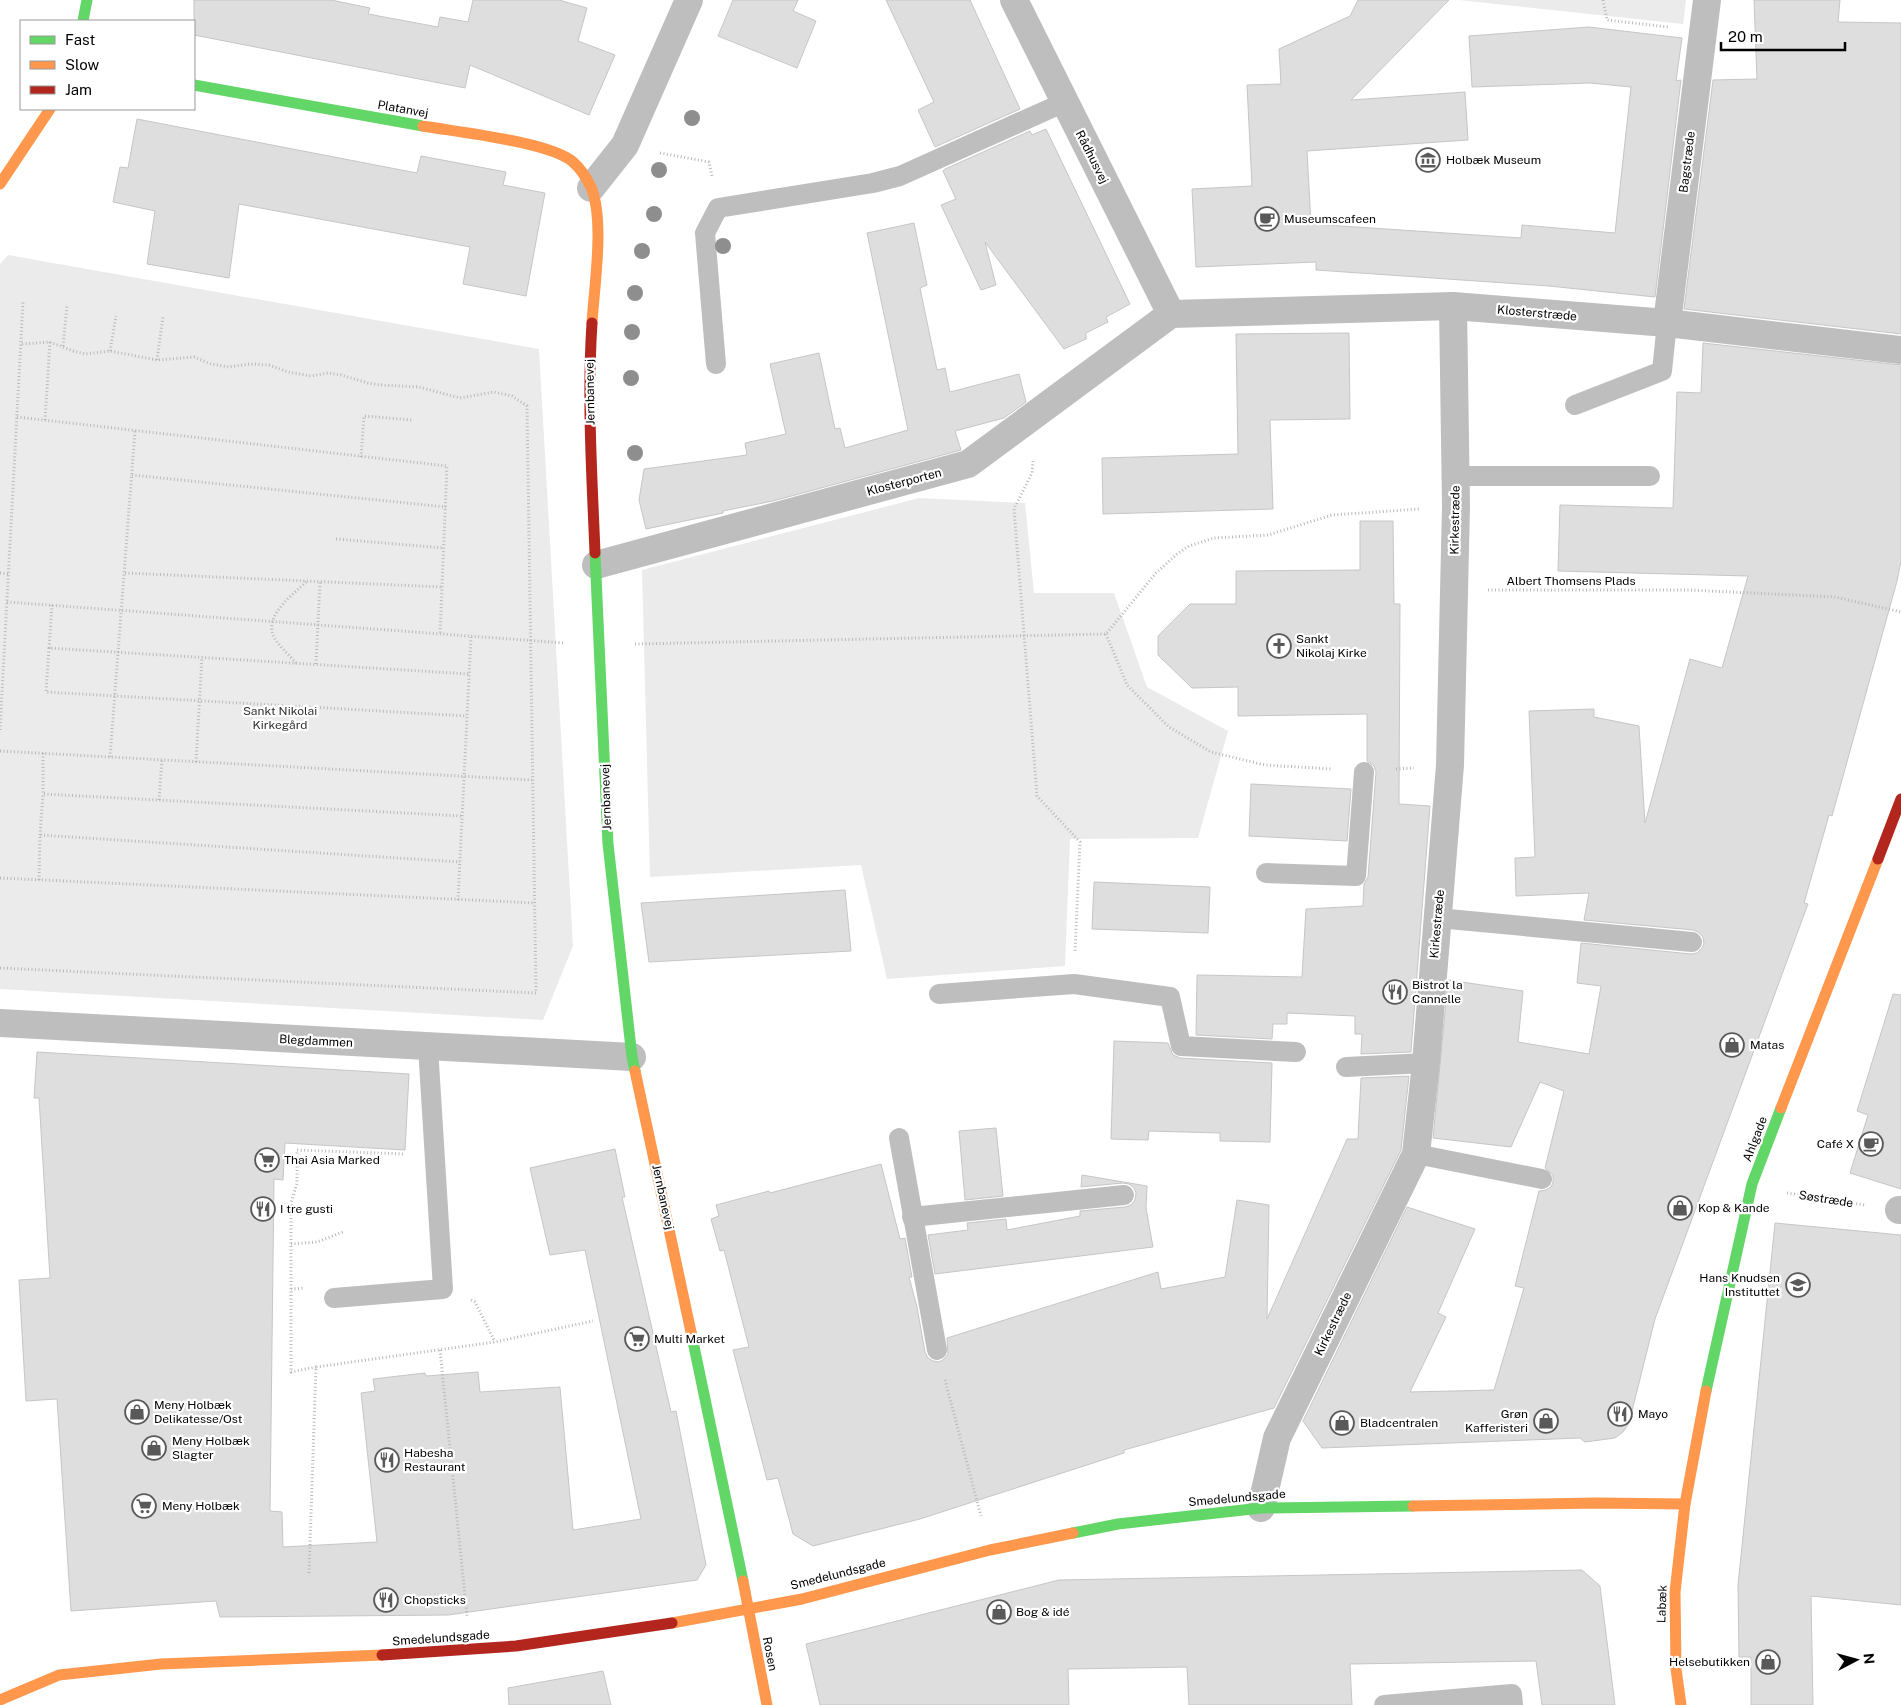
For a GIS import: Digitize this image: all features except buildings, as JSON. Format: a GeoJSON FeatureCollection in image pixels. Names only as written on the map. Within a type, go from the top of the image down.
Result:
{"type":"FeatureCollection","features":[{"type":"Feature","properties":{"kind":"street"},"geometry":{"type":"LineString","coordinates":[[84,20],[87,0]]}},
{"type":"Feature","properties":{"kind":"street"},"geometry":{"type":"LineString","coordinates":[[590,188],[626,146],[689,0]]}},
{"type":"Feature","properties":{"kind":"street","name":"Rådhusvej"},"geometry":{"type":"LineString","coordinates":[[1014,0],[1171,314]]}},
{"type":"Feature","properties":{"kind":"street","name":"Bagstræde"},"geometry":{"type":"LineString","coordinates":[[1667,323],[1707,0]]}},
{"type":"Feature","properties":{"kind":"street","name":"Platanvej"},"geometry":{"type":"LineString","coordinates":[[195,85],[524,144],[553,152],[573,162],[583,174],[590,188]]}},
{"type":"Feature","properties":{"kind":"street"},"geometry":{"type":"LineString","coordinates":[[0,184],[49,110]]}},
{"type":"Feature","properties":{"kind":"street","name":"Jernbanevej"},"geometry":{"type":"LineString","coordinates":[[590,188],[597,220],[589,364],[608,844],[632,1057],[734,1534],[747,1608]]}},
{"type":"Feature","properties":{"kind":"street","name":"Klosterstræde"},"geometry":{"type":"LineString","coordinates":[[1171,314],[1453,306],[1667,323],[1901,350]]}},
{"type":"Feature","properties":{"kind":"street","name":"Kirkestræde"},"geometry":{"type":"LineString","coordinates":[[1261,1508],[1277,1438],[1416,1154],[1426,1063],[1450,765],[1456,506],[1453,306]]}},
{"type":"Feature","properties":{"kind":"street","name":"Klosterporten"},"geometry":{"type":"LineString","coordinates":[[596,565],[968,464],[1171,314]]}},
{"type":"Feature","properties":{"kind":"street","name":"Ahlgade"},"geometry":{"type":"LineString","coordinates":[[1685,1504],[1700,1418],[1752,1184],[1901,799]]}},
{"type":"Feature","properties":{"kind":"street","name":"Blegdammen"},"geometry":{"type":"LineString","coordinates":[[0,1023],[632,1057]]}},
{"type":"Feature","properties":{"kind":"street","name":"Smedelundsgade"},"geometry":{"type":"LineString","coordinates":[[0,1700],[60,1676],[161,1664],[418,1654],[516,1646],[643,1627],[802,1599],[990,1550],[1118,1524],[1261,1508],[1597,1503],[1685,1504]]}},
{"type":"Feature","properties":{"kind":"street","name":"Labæk"},"geometry":{"type":"LineString","coordinates":[[1681,1705],[1676,1669],[1674,1613],[1685,1504]]}},
{"type":"Feature","properties":{"kind":"street","name":"Rosen"},"geometry":{"type":"LineString","coordinates":[[747,1608],[767,1705]]}},
{"type":"Feature","properties":{"kind":"lane"},"geometry":{"type":"LineString","coordinates":[[716,364],[705,233],[718,208],[873,183],[900,176],[1065,102]]}},
{"type":"Feature","properties":{"kind":"lane"},"geometry":{"type":"LineString","coordinates":[[1574,405],[1662,372],[1667,323]]}},
{"type":"Feature","properties":{"kind":"lane"},"geometry":{"type":"LineString","coordinates":[[1455,476],[1650,476]]}},
{"type":"Feature","properties":{"kind":"lane"},"geometry":{"type":"LineString","coordinates":[[1266,873],[1356,876],[1364,772]]}},
{"type":"Feature","properties":{"kind":"lane"},"geometry":{"type":"LineString","coordinates":[[1438,918],[1692,942]]}},
{"type":"Feature","properties":{"kind":"lane"},"geometry":{"type":"LineString","coordinates":[[939,994],[1074,984],[1170,997],[1181,1046],[1296,1052]]}},
{"type":"Feature","properties":{"kind":"lane"},"geometry":{"type":"LineString","coordinates":[[334,1298],[443,1289],[428,1047]]}},
{"type":"Feature","properties":{"kind":"lane"},"geometry":{"type":"LineString","coordinates":[[1346,1067],[1426,1063]]}},
{"type":"Feature","properties":{"kind":"lane"},"geometry":{"type":"LineString","coordinates":[[898,1138],[937,1350]]}},
{"type":"Feature","properties":{"kind":"lane"},"geometry":{"type":"LineString","coordinates":[[1416,1154],[1542,1179]]}},
{"type":"Feature","properties":{"kind":"lane"},"geometry":{"type":"LineString","coordinates":[[912,1217],[1124,1196]]}},
{"type":"Feature","properties":{"kind":"lane"},"geometry":{"type":"LineString","coordinates":[[1384,1705],[1512,1694],[1513,1705]]}},
{"type":"Feature","properties":{"kind":"path"},"geometry":{"type":"LineString","coordinates":[[1603,0],[1607,20],[1703,31]]}},
{"type":"Feature","properties":{"kind":"path"},"geometry":{"type":"LineString","coordinates":[[626,146],[709,162],[718,208]]}},
{"type":"Feature","properties":{"kind":"path"},"geometry":{"type":"LineString","coordinates":[[0,730],[23,302]]}},
{"type":"Feature","properties":{"kind":"path"},"geometry":{"type":"LineString","coordinates":[[63,346],[67,305]]}},
{"type":"Feature","properties":{"kind":"path"},"geometry":{"type":"LineString","coordinates":[[110,351],[116,316]]}},
{"type":"Feature","properties":{"kind":"path"},"geometry":{"type":"LineString","coordinates":[[157,360],[164,316]]}},
{"type":"Feature","properties":{"kind":"path"},"geometry":{"type":"LineString","coordinates":[[0,968],[536,993],[527,406],[512,396],[494,392],[460,398],[419,386],[381,386],[341,375],[312,376],[288,372],[269,365],[249,364],[229,367],[211,364],[194,358],[157,360],[110,351],[85,354],[73,352],[63,346],[50,342],[21,344]]}},
{"type":"Feature","properties":{"kind":"path"},"geometry":{"type":"LineString","coordinates":[[45,420],[50,342]]}},
{"type":"Feature","properties":{"kind":"path"},"geometry":{"type":"LineString","coordinates":[[361,457],[364,416],[412,420]]}},
{"type":"Feature","properties":{"kind":"path"},"geometry":{"type":"LineString","coordinates":[[17,417],[447,466],[440,635]]}},
{"type":"Feature","properties":{"kind":"path"},"geometry":{"type":"LineString","coordinates":[[1026,422],[1034,450],[1032,473],[1014,509],[1037,796],[1080,842],[1074,984]]}},
{"type":"Feature","properties":{"kind":"path"},"geometry":{"type":"LineString","coordinates":[[110,757],[135,431]]}},
{"type":"Feature","properties":{"kind":"path"},"geometry":{"type":"LineString","coordinates":[[132,475],[446,507]]}},
{"type":"Feature","properties":{"kind":"path"},"geometry":{"type":"LineString","coordinates":[[7,602],[530,642],[599,644],[1106,634],[1156,573],[1177,554],[1189,546],[1204,540],[1268,535],[1332,515],[1456,506]]}},
{"type":"Feature","properties":{"kind":"path"},"geometry":{"type":"LineString","coordinates":[[336,539],[444,548]]}},
{"type":"Feature","properties":{"kind":"path"},"geometry":{"type":"LineString","coordinates":[[0,573],[9,574]]}},
{"type":"Feature","properties":{"kind":"path"},"geometry":{"type":"LineString","coordinates":[[125,573],[442,587]]}},
{"type":"Feature","properties":{"kind":"path"},"geometry":{"type":"LineString","coordinates":[[296,663],[273,635],[273,616],[308,581]]}},
{"type":"Feature","properties":{"kind":"path"},"geometry":{"type":"LineString","coordinates":[[316,664],[320,582]]}},
{"type":"Feature","properties":{"kind":"path","name":"Albert Thomsens Plads"},"geometry":{"type":"LineString","coordinates":[[1453,590],[1689,590],[1835,597],[1901,612]]}},
{"type":"Feature","properties":{"kind":"path"},"geometry":{"type":"LineString","coordinates":[[52,605],[46,692],[467,716]]}},
{"type":"Feature","properties":{"kind":"path"},"geometry":{"type":"LineString","coordinates":[[1106,634],[1127,685],[1169,727],[1211,752],[1265,765],[1364,772],[1450,765]]}},
{"type":"Feature","properties":{"kind":"path"},"geometry":{"type":"LineString","coordinates":[[458,900],[471,637]]}},
{"type":"Feature","properties":{"kind":"path"},"geometry":{"type":"LineString","coordinates":[[49,648],[469,674]]}},
{"type":"Feature","properties":{"kind":"path"},"geometry":{"type":"LineString","coordinates":[[196,762],[202,657]]}},
{"type":"Feature","properties":{"kind":"path"},"geometry":{"type":"LineString","coordinates":[[0,751],[532,780]]}},
{"type":"Feature","properties":{"kind":"path"},"geometry":{"type":"LineString","coordinates":[[39,880],[43,753]]}},
{"type":"Feature","properties":{"kind":"path"},"geometry":{"type":"LineString","coordinates":[[159,800],[162,760]]}},
{"type":"Feature","properties":{"kind":"path"},"geometry":{"type":"LineString","coordinates":[[43,794],[462,816]]}},
{"type":"Feature","properties":{"kind":"path"},"geometry":{"type":"LineString","coordinates":[[40,835],[460,862]]}},
{"type":"Feature","properties":{"kind":"path"},"geometry":{"type":"LineString","coordinates":[[0,878],[535,903]]}},
{"type":"Feature","properties":{"kind":"path"},"geometry":{"type":"LineString","coordinates":[[410,1154],[297,1150],[297,1183],[290,1203],[291,1372],[495,1342],[593,1321]]}},
{"type":"Feature","properties":{"kind":"path","name":"Søstræde"},"geometry":{"type":"LineString","coordinates":[[1752,1184],[1773,1190],[1900,1210]]}},
{"type":"Feature","properties":{"kind":"path"},"geometry":{"type":"LineString","coordinates":[[291,1244],[317,1242],[343,1232]]}},
{"type":"Feature","properties":{"kind":"path"},"geometry":{"type":"LineString","coordinates":[[291,1289],[308,1288]]}},
{"type":"Feature","properties":{"kind":"path"},"geometry":{"type":"LineString","coordinates":[[443,1289],[475,1302],[495,1342]]}},
{"type":"Feature","properties":{"kind":"path"},"geometry":{"type":"LineString","coordinates":[[440,1350],[470,1650]]}},
{"type":"Feature","properties":{"kind":"path"},"geometry":{"type":"LineString","coordinates":[[937,1350],[990,1550]]}},
{"type":"Feature","properties":{"kind":"path"},"geometry":{"type":"LineString","coordinates":[[309,1573],[316,1367]]}},
{"type":"Feature","properties":{"kind":"green space"},"geometry":{"type":"Polygon","coordinates":[[[1459,0],[1686,0],[1683,24],[1459,0]]]}},
{"type":"Feature","properties":{"kind":"green space","name":"Sankt Nikolai Kirkegård"},"geometry":{"type":"Polygon","coordinates":[[[8,255],[539,349],[573,946],[543,1020],[0,989],[0,264],[8,255]]]}},
{"type":"Feature","properties":{"kind":"green space"},"geometry":{"type":"Polygon","coordinates":[[[919,498],[1025,503],[1034,593],[1114,593],[1147,687],[1228,731],[1198,838],[1070,839],[1065,966],[887,979],[861,865],[650,877],[642,570],[919,498]]]}},
{"type":"Feature","properties":{"kind":"traffic: fast"},"geometry":{"type":"LineString","coordinates":[[83,20],[87,0]]}},
{"type":"Feature","properties":{"kind":"traffic: fast"},"geometry":{"type":"LineString","coordinates":[[195,85],[423,126]]}},
{"type":"Feature","properties":{"kind":"traffic: fast"},"geometry":{"type":"LineString","coordinates":[[595,553],[608,844],[635,1071]]}},
{"type":"Feature","properties":{"kind":"traffic: fast"},"geometry":{"type":"LineString","coordinates":[[1706,1391],[1752,1184],[1781,1108]]}},
{"type":"Feature","properties":{"kind":"traffic: fast"},"geometry":{"type":"LineString","coordinates":[[691,1332],[743,1581]]}},
{"type":"Feature","properties":{"kind":"traffic: fast"},"geometry":{"type":"LineString","coordinates":[[1073,1533],[1118,1524],[1261,1508],[1413,1506]]}},
{"type":"Feature","properties":{"kind":"traffic: slow"},"geometry":{"type":"LineString","coordinates":[[0,184],[49,110]]}},
{"type":"Feature","properties":{"kind":"traffic: slow"},"geometry":{"type":"LineString","coordinates":[[423,126],[524,143],[561,155],[578,167],[591,187],[597,218],[598,235],[592,323]]}},
{"type":"Feature","properties":{"kind":"traffic: slow"},"geometry":{"type":"LineString","coordinates":[[1781,1108],[1878,859]]}},
{"type":"Feature","properties":{"kind":"traffic: slow"},"geometry":{"type":"LineString","coordinates":[[635,1071],[691,1332]]}},
{"type":"Feature","properties":{"kind":"traffic: slow"},"geometry":{"type":"LineString","coordinates":[[1681,1705],[1676,1669],[1675,1592],[1685,1504],[1706,1391]]}},
{"type":"Feature","properties":{"kind":"traffic: slow"},"geometry":{"type":"LineString","coordinates":[[1413,1506],[1597,1503],[1685,1504]]}},
{"type":"Feature","properties":{"kind":"traffic: slow"},"geometry":{"type":"LineString","coordinates":[[672,1623],[802,1599],[990,1550],[1073,1533]]}},
{"type":"Feature","properties":{"kind":"traffic: slow"},"geometry":{"type":"LineString","coordinates":[[743,1581],[767,1705]]}},
{"type":"Feature","properties":{"kind":"traffic: slow"},"geometry":{"type":"LineString","coordinates":[[0,1700],[59,1675],[161,1664],[382,1655]]}},
{"type":"Feature","properties":{"kind":"traffic: jam"},"geometry":{"type":"LineString","coordinates":[[592,323],[590,409],[595,553]]}},
{"type":"Feature","properties":{"kind":"traffic: jam"},"geometry":{"type":"LineString","coordinates":[[1878,859],[1901,799]]}},
{"type":"Feature","properties":{"kind":"traffic: jam"},"geometry":{"type":"LineString","coordinates":[[382,1655],[516,1646],[672,1623]]}},
{"type":"Feature","properties":{"kind":"place","name":"Holbæk Museum"},"geometry":{"type":"Point","coordinates":[1428,160]}},
{"type":"Feature","properties":{"kind":"place","name":"Museumscafeen"},"geometry":{"type":"Point","coordinates":[1267,219]}},
{"type":"Feature","properties":{"kind":"place","name":"Sankt Nikolaj Kirke"},"geometry":{"type":"Point","coordinates":[1279,646]}},
{"type":"Feature","properties":{"kind":"place","name":"Bistrot la Cannelle"},"geometry":{"type":"Point","coordinates":[1395,992]}},
{"type":"Feature","properties":{"kind":"place","name":"Matas"},"geometry":{"type":"Point","coordinates":[1732,1045]}},
{"type":"Feature","properties":{"kind":"place","name":"Café X"},"geometry":{"type":"Point","coordinates":[1871,1144]}},
{"type":"Feature","properties":{"kind":"place","name":"Thai Asia Marked"},"geometry":{"type":"Point","coordinates":[267,1160]}},
{"type":"Feature","properties":{"kind":"place","name":"Kop & Kande"},"geometry":{"type":"Point","coordinates":[1680,1208]}},
{"type":"Feature","properties":{"kind":"place","name":"I tre gusti"},"geometry":{"type":"Point","coordinates":[263,1209]}},
{"type":"Feature","properties":{"kind":"place","name":"Hans Knudsen Instituttet"},"geometry":{"type":"Point","coordinates":[1798,1285]}},
{"type":"Feature","properties":{"kind":"place","name":"Multi Market"},"geometry":{"type":"Point","coordinates":[637,1339]}},
{"type":"Feature","properties":{"kind":"place","name":"Meny Holbæk Delikatesse/Ost"},"geometry":{"type":"Point","coordinates":[137,1412]}},
{"type":"Feature","properties":{"kind":"place","name":"Mayo"},"geometry":{"type":"Point","coordinates":[1620,1414]}},
{"type":"Feature","properties":{"kind":"place","name":"Grøn Kafferisteri"},"geometry":{"type":"Point","coordinates":[1546,1421]}},
{"type":"Feature","properties":{"kind":"place","name":"Bladcentralen"},"geometry":{"type":"Point","coordinates":[1342,1423]}},
{"type":"Feature","properties":{"kind":"place","name":"Meny Holbæk Slagter"},"geometry":{"type":"Point","coordinates":[154,1448]}},
{"type":"Feature","properties":{"kind":"place","name":"Habesha Restaurant"},"geometry":{"type":"Point","coordinates":[387,1460]}},
{"type":"Feature","properties":{"kind":"place","name":"Meny Holbæk"},"geometry":{"type":"Point","coordinates":[144,1506]}},
{"type":"Feature","properties":{"kind":"place","name":"Chopsticks"},"geometry":{"type":"Point","coordinates":[386,1600]}},
{"type":"Feature","properties":{"kind":"place","name":"Bog & idé"},"geometry":{"type":"Point","coordinates":[999,1612]}},
{"type":"Feature","properties":{"kind":"place","name":"Helsebutikken"},"geometry":{"type":"Point","coordinates":[1768,1662]}}]}
